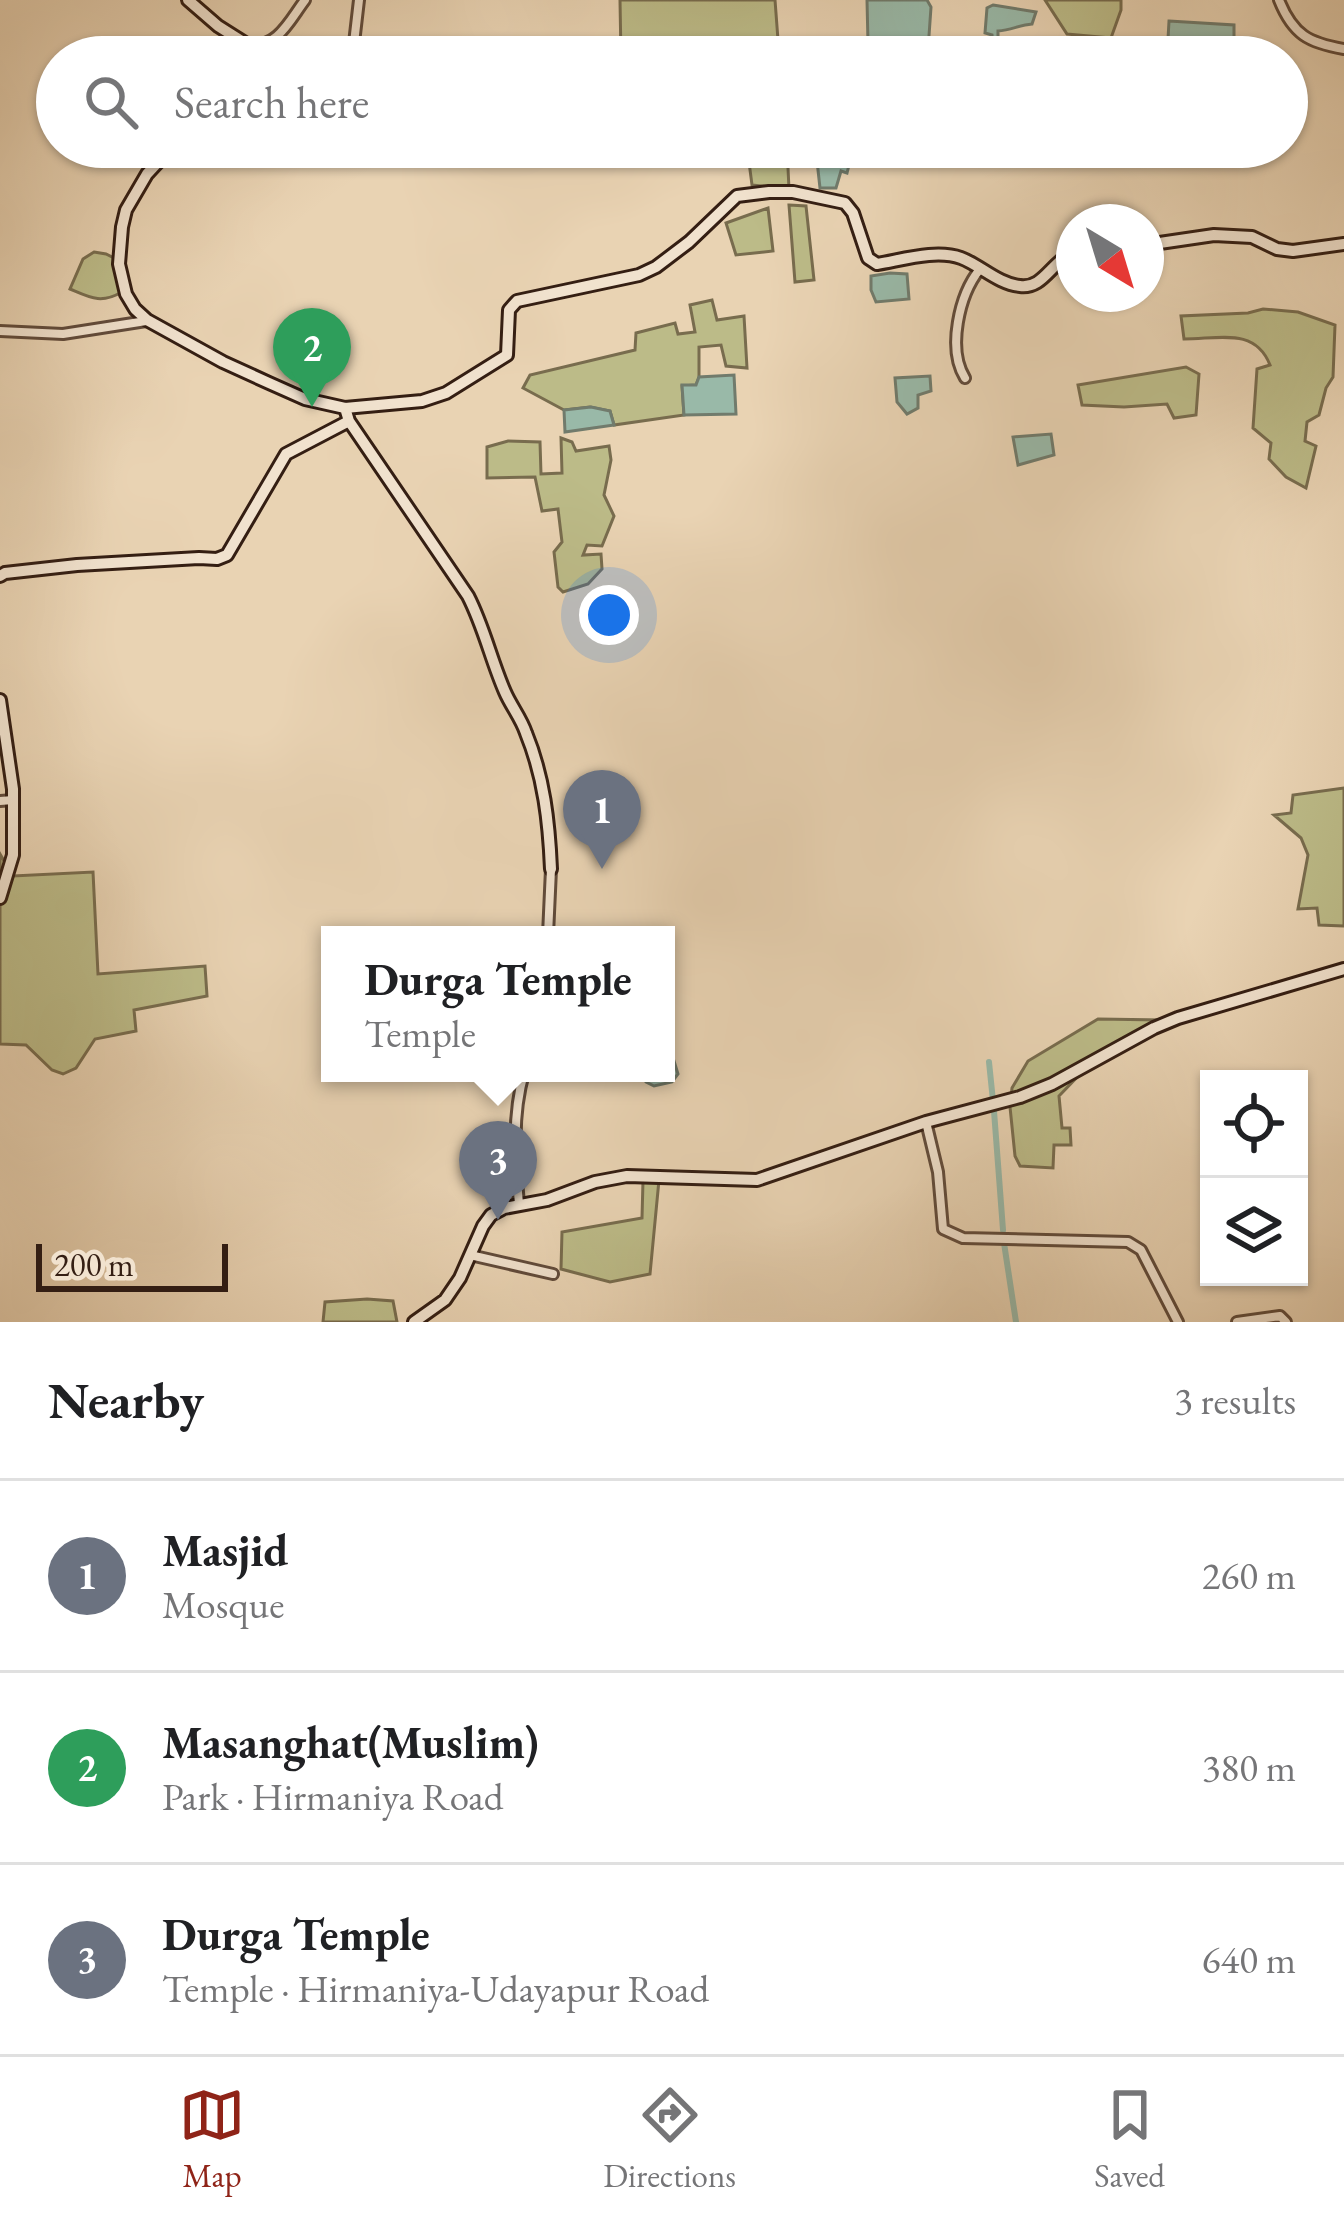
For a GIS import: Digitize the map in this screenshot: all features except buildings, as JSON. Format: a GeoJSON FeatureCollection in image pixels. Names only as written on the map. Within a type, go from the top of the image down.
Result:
{"type":"FeatureCollection","features":[{"type":"Feature","properties":{"kind":"street"},"geometry":{"type":"LineString","coordinates":[[188,0],[229,36]]}},
{"type":"Feature","properties":{"kind":"street"},"geometry":{"type":"LineString","coordinates":[[278,36],[305,0]]}},
{"type":"Feature","properties":{"kind":"street"},"geometry":{"type":"LineString","coordinates":[[355,36],[359,0]]}},
{"type":"Feature","properties":{"kind":"street"},"geometry":{"type":"LineString","coordinates":[[1279,0],[1303,36]]}},
{"type":"Feature","properties":{"kind":"street"},"geometry":{"type":"LineString","coordinates":[[1308,40],[1344,50]]}},
{"type":"Feature","properties":{"kind":"street"},"geometry":{"type":"LineString","coordinates":[[153,168],[126,210],[122,227],[119,265],[126,294],[147,320],[223,362],[347,415],[468,596],[540,773],[549,823],[548,926]]}},
{"type":"Feature","properties":{"kind":"street"},"geometry":{"type":"LineString","coordinates":[[0,576],[77,565],[226,555],[286,454],[347,415],[446,393],[507,356],[509,310],[517,301],[656,267],[737,196],[794,192],[845,203],[868,258],[877,264],[946,254],[1022,287],[1040,281],[1056,262]]}},
{"type":"Feature","properties":{"kind":"street"},"geometry":{"type":"LineString","coordinates":[[1164,242],[1214,235],[1252,237],[1293,251],[1344,244]]}},
{"type":"Feature","properties":{"kind":"street"},"geometry":{"type":"LineString","coordinates":[[964,378],[958,367],[960,316],[980,269]]}},
{"type":"Feature","properties":{"kind":"street"},"geometry":{"type":"LineString","coordinates":[[0,331],[62,334],[147,320]]}},
{"type":"Feature","properties":{"kind":"street"},"geometry":{"type":"LineString","coordinates":[[0,700],[12,770],[7,800],[13,855],[0,898]]}},
{"type":"Feature","properties":{"kind":"street"},"geometry":{"type":"LineString","coordinates":[[414,1322],[445,1300],[490,1215],[627,1176],[757,1180],[1052,1084],[1178,1018],[1344,969]]}},
{"type":"Feature","properties":{"kind":"street"},"geometry":{"type":"LineString","coordinates":[[519,1204],[515,1161],[522,1082]]}},
{"type":"Feature","properties":{"kind":"street"},"geometry":{"type":"LineString","coordinates":[[926,1122],[938,1172],[943,1229],[963,1238],[1128,1241],[1141,1250],[1178,1322]]}},
{"type":"Feature","properties":{"kind":"street"},"geometry":{"type":"LineString","coordinates":[[470,1255],[553,1274]]}},
{"type":"Feature","properties":{"kind":"street"},"geometry":{"type":"LineString","coordinates":[[1237,1322],[1280,1316],[1286,1322]]}},
{"type":"Feature","properties":{"kind":"shaded area"},"geometry":{"type":"Polygon","coordinates":[[[620,0],[775,0],[778,36],[621,36],[620,0]]]}},
{"type":"Feature","properties":{"kind":"shaded area"},"geometry":{"type":"Polygon","coordinates":[[[867,0],[927,0],[931,7],[929,36],[868,36],[867,0]]]}},
{"type":"Feature","properties":{"kind":"shaded area"},"geometry":{"type":"Polygon","coordinates":[[[1045,0],[1121,0],[1112,36],[1067,34],[1045,0]]]}},
{"type":"Feature","properties":{"kind":"shaded area"},"geometry":{"type":"Polygon","coordinates":[[[987,8],[1036,12],[1032,24],[992,36],[985,33],[987,8]]]}},
{"type":"Feature","properties":{"kind":"shaded area"},"geometry":{"type":"Polygon","coordinates":[[[1169,21],[1234,25],[1234,36],[1168,36],[1169,21]]]}},
{"type":"Feature","properties":{"kind":"shaded area"},"geometry":{"type":"Polygon","coordinates":[[[750,168],[788,168],[789,189],[752,185],[750,168]]]}},
{"type":"Feature","properties":{"kind":"shaded area"},"geometry":{"type":"Polygon","coordinates":[[[818,168],[848,168],[847,173],[841,171],[836,188],[820,188],[818,168]]]}},
{"type":"Feature","properties":{"kind":"shaded area"},"geometry":{"type":"Polygon","coordinates":[[[789,205],[806,206],[814,280],[795,282],[789,205]]]}},
{"type":"Feature","properties":{"kind":"shaded area"},"geometry":{"type":"Polygon","coordinates":[[[768,208],[773,251],[736,255],[726,223],[768,208]]]}},
{"type":"Feature","properties":{"kind":"shaded area"},"geometry":{"type":"Polygon","coordinates":[[[94,252],[116,259],[122,292],[96,298],[70,289],[83,259],[94,252]]]}},
{"type":"Feature","properties":{"kind":"shaded area"},"geometry":{"type":"Polygon","coordinates":[[[907,274],[909,299],[876,302],[871,276],[907,274]]]}},
{"type":"Feature","properties":{"kind":"shaded area"},"geometry":{"type":"Polygon","coordinates":[[[712,300],[717,320],[744,316],[747,368],[726,366],[721,345],[699,347],[696,385],[682,386],[684,415],[614,425],[610,411],[564,410],[523,388],[530,375],[635,350],[636,333],[675,323],[678,334],[695,332],[690,305],[712,300]]]}},
{"type":"Feature","properties":{"kind":"shaded area"},"geometry":{"type":"Polygon","coordinates":[[[1263,309],[1298,312],[1335,325],[1333,377],[1319,415],[1307,422],[1305,441],[1316,446],[1306,488],[1286,477],[1269,459],[1271,443],[1253,428],[1257,369],[1270,365],[1263,353],[1234,338],[1184,339],[1181,316],[1263,309]]]}},
{"type":"Feature","properties":{"kind":"shaded area"},"geometry":{"type":"Polygon","coordinates":[[[1186,367],[1199,374],[1196,415],[1174,418],[1167,404],[1082,405],[1078,385],[1186,367]]]}},
{"type":"Feature","properties":{"kind":"shaded area"},"geometry":{"type":"Polygon","coordinates":[[[734,375],[736,414],[684,415],[682,385],[696,385],[699,377],[734,375]]]}},
{"type":"Feature","properties":{"kind":"shaded area"},"geometry":{"type":"Polygon","coordinates":[[[930,376],[931,391],[918,395],[918,408],[907,414],[897,402],[895,378],[930,376]]]}},
{"type":"Feature","properties":{"kind":"shaded area"},"geometry":{"type":"Polygon","coordinates":[[[564,410],[610,411],[614,425],[565,432],[564,410]]]}},
{"type":"Feature","properties":{"kind":"shaded area"},"geometry":{"type":"Polygon","coordinates":[[[1051,434],[1054,455],[1018,465],[1013,437],[1051,434]]]}},
{"type":"Feature","properties":{"kind":"shaded area"},"geometry":{"type":"Polygon","coordinates":[[[561,438],[572,442],[576,451],[609,446],[604,495],[614,516],[602,546],[587,545],[583,555],[601,554],[602,569],[588,584],[563,592],[558,587],[554,552],[562,542],[558,509],[542,511],[535,477],[487,478],[487,447],[508,441],[540,442],[541,474],[562,473],[561,438]]]}},
{"type":"Feature","properties":{"kind":"shaded area"},"geometry":{"type":"Polygon","coordinates":[[[1344,788],[1344,926],[1319,925],[1317,908],[1298,909],[1308,855],[1301,838],[1274,815],[1291,813],[1293,795],[1344,788]]]}},
{"type":"Feature","properties":{"kind":"shaded area"},"geometry":{"type":"Polygon","coordinates":[[[0,854],[13,876],[93,872],[98,974],[205,966],[207,996],[134,1010],[136,1031],[95,1039],[76,1068],[63,1074],[52,1070],[26,1045],[0,1044],[0,854]]]}},
{"type":"Feature","properties":{"kind":"shaded area"},"geometry":{"type":"Polygon","coordinates":[[[1098,1019],[1160,1020],[1085,1069],[1059,1096],[1062,1128],[1070,1128],[1071,1145],[1054,1145],[1053,1168],[1020,1166],[1015,1156],[1012,1088],[1028,1061],[1098,1019]]]}},
{"type":"Feature","properties":{"kind":"shaded area"},"geometry":{"type":"Polygon","coordinates":[[[659,1180],[650,1274],[610,1282],[561,1269],[562,1232],[642,1218],[643,1181],[659,1180]]]}},
{"type":"Feature","properties":{"kind":"shaded area"},"geometry":{"type":"Polygon","coordinates":[[[393,1301],[397,1322],[323,1322],[325,1302],[393,1301]]]}},
{"type":"Feature","properties":{"kind":"waterway"},"geometry":{"type":"LineString","coordinates":[[989,1062],[993,1101]]}},
{"type":"Feature","properties":{"kind":"waterway"},"geometry":{"type":"LineString","coordinates":[[994,1111],[1003,1230]]}},
{"type":"Feature","properties":{"kind":"waterway"},"geometry":{"type":"LineString","coordinates":[[1004,1243],[1016,1322]]}},
{"type":"Feature","properties":{"kind":"place","name":"Masanghat(Muslim)"},"geometry":{"type":"Point","coordinates":[312,407]}},
{"type":"Feature","properties":{"kind":"place","name":"Masjid"},"geometry":{"type":"Point","coordinates":[602,869]}},
{"type":"Feature","properties":{"kind":"place","name":"Durga Temple"},"geometry":{"type":"Point","coordinates":[498,1220]}}]}
